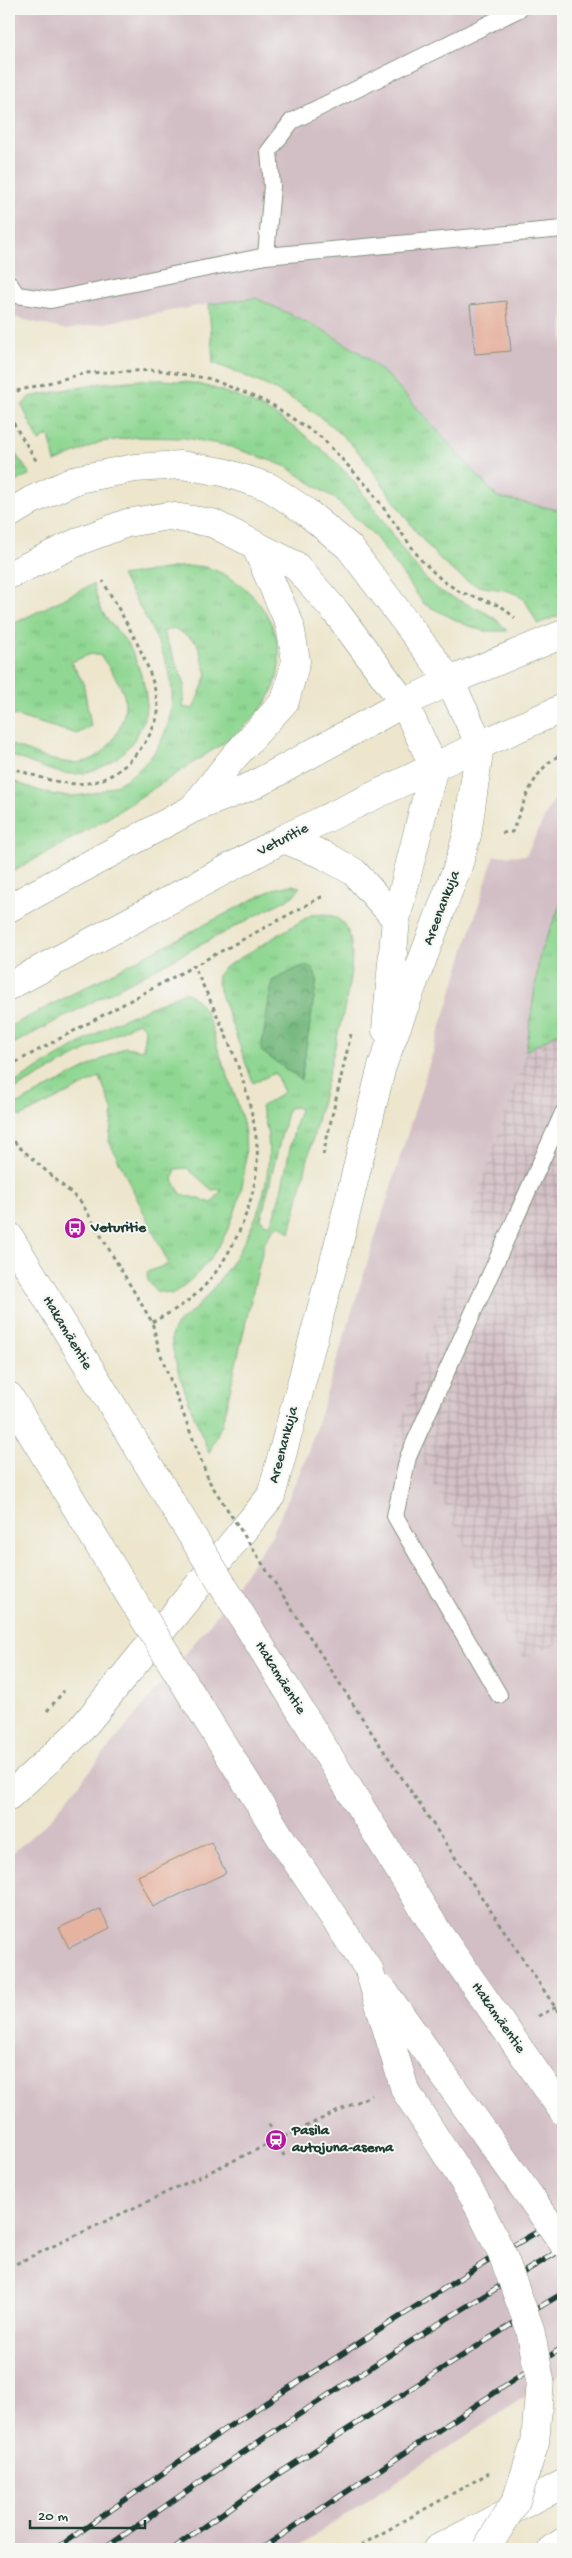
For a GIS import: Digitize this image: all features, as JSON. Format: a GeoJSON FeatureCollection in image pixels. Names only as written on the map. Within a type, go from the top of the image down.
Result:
{"type":"FeatureCollection","features":[{"type":"Feature","properties":{"kind":"main road"},"geometry":{"type":"LineString","coordinates":[[9,514],[32,500],[78,479],[135,468],[181,465],[223,472],[269,487],[305,511],[349,547],[450,681],[480,745]]}},
{"type":"Feature","properties":{"kind":"main road"},"geometry":{"type":"LineString","coordinates":[[9,576],[82,540],[127,523],[168,516],[212,523],[295,565],[337,613],[404,703],[434,767]]}},
{"type":"Feature","properties":{"kind":"main road"},"geometry":{"type":"LineString","coordinates":[[192,809],[232,758],[285,701],[296,661],[290,625],[255,545]]}},
{"type":"Feature","properties":{"kind":"main road"},"geometry":{"type":"LineString","coordinates":[[9,908],[192,809],[254,785],[404,703],[450,681],[563,634]]}},
{"type":"Feature","properties":{"kind":"main road","name":"Veturitie"},"geometry":{"type":"LineString","coordinates":[[9,986],[283,839],[480,745],[563,708]]}},
{"type":"Feature","properties":{"kind":"main road","name":"Areenankuja"},"geometry":{"type":"LineString","coordinates":[[9,1796],[78,1733],[271,1496],[336,1254],[382,1066],[459,863],[467,835],[480,745]]}},
{"type":"Feature","properties":{"kind":"main road","name":"Areenankuja"},"geometry":{"type":"LineString","coordinates":[[382,1066],[396,918],[434,767]]}},
{"type":"Feature","properties":{"kind":"main road"},"geometry":{"type":"LineString","coordinates":[[283,839],[324,855],[354,872],[396,918]]}},
{"type":"Feature","properties":{"kind":"main road","name":"Hakamäentie"},"geometry":{"type":"LineString","coordinates":[[9,1236],[172,1505],[439,1934],[563,2111]]}},
{"type":"Feature","properties":{"kind":"main road"},"geometry":{"type":"LineString","coordinates":[[9,1396],[114,1570],[281,1838],[369,1970],[563,2243]]}},
{"type":"Feature","properties":{"kind":"main road"},"geometry":{"type":"LineString","coordinates":[[369,1970],[405,2090],[475,2200],[503,2256],[531,2338],[540,2380],[535,2443],[516,2502],[486,2549]]}},
{"type":"Feature","properties":{"kind":"main road"},"geometry":{"type":"LineString","coordinates":[[437,2549],[563,2484]]}},
{"type":"Feature","properties":{"kind":"main road"},"geometry":{"type":"LineString","coordinates":[[553,2549],[563,2542]]}},
{"type":"Feature","properties":{"kind":"lane"},"geometry":{"type":"LineString","coordinates":[[266,256],[272,186],[269,151],[292,121],[519,9]]}},
{"type":"Feature","properties":{"kind":"lane"},"geometry":{"type":"LineString","coordinates":[[9,283],[17,295],[51,300],[266,256],[563,229]]}},
{"type":"Feature","properties":{"kind":"lane"},"geometry":{"type":"LineString","coordinates":[[499,1695],[395,1516],[408,1457],[563,1113]]}},
{"type":"Feature","properties":{"kind":"path"},"geometry":{"type":"LineString","coordinates":[[9,416],[38,464]]}},
{"type":"Feature","properties":{"kind":"path"},"geometry":{"type":"LineString","coordinates":[[9,767],[55,783],[85,784],[108,776],[133,758],[149,737],[159,709],[155,686],[138,646],[103,581]]}},
{"type":"Feature","properties":{"kind":"path"},"geometry":{"type":"LineString","coordinates":[[497,833],[512,832],[528,794],[541,770],[556,757],[563,754]]}},
{"type":"Feature","properties":{"kind":"path"},"geometry":{"type":"LineString","coordinates":[[9,1066],[328,894]]}},
{"type":"Feature","properties":{"kind":"path"},"geometry":{"type":"LineString","coordinates":[[152,1322],[194,1295],[225,1257],[246,1217],[254,1180],[257,1149],[252,1117],[218,1015],[194,967]]}},
{"type":"Feature","properties":{"kind":"path"},"geometry":{"type":"LineString","coordinates":[[322,1157],[353,1027]]}},
{"type":"Feature","properties":{"kind":"path"},"geometry":{"type":"LineString","coordinates":[[9,1134],[17,1145],[80,1202],[152,1322],[160,1353],[209,1482],[366,1724],[563,2019]]}},
{"type":"Feature","properties":{"kind":"path"},"geometry":{"type":"LineString","coordinates":[[218,1511],[225,1503]]}},
{"type":"Feature","properties":{"kind":"path"},"geometry":{"type":"LineString","coordinates":[[44,1715],[70,1685]]}},
{"type":"Feature","properties":{"kind":"path"},"geometry":{"type":"LineString","coordinates":[[536,2017],[563,2004]]}},
{"type":"Feature","properties":{"kind":"path"},"geometry":{"type":"LineString","coordinates":[[9,2267],[375,2094]]}},
{"type":"Feature","properties":{"kind":"path"},"geometry":{"type":"LineString","coordinates":[[269,2124],[284,2156]]}},
{"type":"Feature","properties":{"kind":"path"},"geometry":{"type":"LineString","coordinates":[[354,2549],[496,2468]]}},
{"type":"Feature","properties":{"kind":"shaded area"},"geometry":{"type":"Polygon","coordinates":[[[9,9],[563,9],[563,511],[497,497],[392,380],[365,356],[323,330],[256,298],[209,304],[66,330],[9,316],[9,9]]]}},
{"type":"Feature","properties":{"kind":"shaded area"},"geometry":{"type":"Polygon","coordinates":[[[563,781],[563,899],[540,953],[526,1051],[391,1454],[422,1461],[522,1659],[563,1642],[563,2372],[294,2549],[9,2549],[9,1856],[50,1820],[212,1621],[272,1535],[307,1456],[494,856],[526,855],[563,781]]]}},
{"type":"Feature","properties":{"kind":"shaded area"},"geometry":{"type":"Polygon","coordinates":[[[563,1030],[563,1642],[522,1659],[422,1461],[390,1455],[526,1051],[563,1030]]]}},
{"type":"Feature","properties":{"kind":"green space"},"geometry":{"type":"Polygon","coordinates":[[[256,298],[323,330],[365,356],[392,380],[497,497],[563,511],[563,614],[537,624],[527,604],[516,594],[477,585],[464,579],[428,546],[365,460],[332,427],[314,413],[276,390],[213,363],[209,304],[256,298]]]}},
{"type":"Feature","properties":{"kind":"green space"},"geometry":{"type":"Polygon","coordinates":[[[153,379],[202,385],[226,392],[272,413],[293,427],[332,458],[349,476],[414,565],[431,584],[440,591],[491,616],[507,631],[484,631],[464,624],[424,604],[374,535],[335,499],[287,467],[224,445],[186,438],[137,437],[100,442],[55,462],[49,435],[39,441],[22,406],[29,397],[93,384],[153,379]]]}},
{"type":"Feature","properties":{"kind":"green space"},"geometry":{"type":"Polygon","coordinates":[[[9,445],[30,474],[9,486],[9,445]]]}},
{"type":"Feature","properties":{"kind":"green space"},"geometry":{"type":"Polygon","coordinates":[[[199,566],[224,574],[241,585],[267,615],[275,633],[279,652],[278,672],[272,692],[263,707],[245,726],[225,742],[108,818],[9,874],[9,780],[55,795],[71,796],[92,793],[111,787],[129,777],[144,764],[156,749],[165,731],[171,711],[172,690],[170,676],[160,646],[121,576],[178,567],[199,566]],[[174,628],[163,632],[184,682],[183,707],[193,709],[207,675],[197,642],[174,628]]]}},
{"type":"Feature","properties":{"kind":"green space"},"geometry":{"type":"Polygon","coordinates":[[[93,584],[103,613],[126,642],[138,665],[144,685],[146,701],[144,717],[139,732],[130,745],[119,756],[105,765],[90,771],[74,774],[57,772],[9,755],[9,744],[45,758],[64,762],[74,763],[93,759],[109,744],[121,724],[125,702],[123,692],[101,656],[91,654],[71,662],[83,682],[91,726],[77,734],[9,714],[9,626],[93,584]]]}},
{"type":"Feature","properties":{"kind":"green space"},"geometry":{"type":"Polygon","coordinates":[[[292,885],[300,887],[293,896],[9,1046],[9,1027],[273,889],[292,885]]]}},
{"type":"Feature","properties":{"kind":"green space"},"geometry":{"type":"Polygon","coordinates":[[[563,899],[563,1030],[526,1051],[540,953],[563,899]]]}},
{"type":"Feature","properties":{"kind":"green space"},"geometry":{"type":"Polygon","coordinates":[[[325,914],[337,918],[345,926],[350,937],[352,962],[346,1001],[290,1233],[281,1225],[273,1229],[264,1244],[222,1424],[209,1453],[180,1375],[172,1344],[172,1334],[176,1326],[197,1307],[215,1286],[229,1267],[252,1227],[266,1183],[268,1160],[267,1132],[261,1107],[284,1092],[275,1073],[253,1083],[217,983],[218,975],[222,969],[311,915],[325,914]],[[296,1107],[288,1108],[261,1219],[264,1223],[270,1225],[280,1197],[300,1109],[296,1107]]]}},
{"type":"Feature","properties":{"kind":"green space"},"geometry":{"type":"Polygon","coordinates":[[[300,967],[312,967],[317,979],[301,1080],[261,1051],[272,981],[300,967]]]}},
{"type":"Feature","properties":{"kind":"green space"},"geometry":{"type":"Polygon","coordinates":[[[185,992],[193,996],[199,1002],[208,1018],[244,1128],[245,1159],[243,1182],[230,1226],[206,1264],[172,1294],[156,1291],[148,1281],[147,1272],[169,1264],[109,1141],[113,1112],[100,1077],[20,1117],[12,1107],[125,1047],[143,1050],[145,1028],[138,1022],[10,1092],[9,1086],[114,1023],[185,992]],[[187,1168],[176,1169],[173,1180],[181,1194],[212,1203],[222,1189],[212,1190],[187,1168]]]}},
{"type":"Feature","properties":{"kind":"building"},"geometry":{"type":"Polygon","coordinates":[[[506,301],[511,351],[475,354],[470,305],[506,301]]]}},
{"type":"Feature","properties":{"kind":"building"},"geometry":{"type":"Polygon","coordinates":[[[211,1842],[226,1873],[153,1907],[138,1876],[211,1842]]]}},
{"type":"Feature","properties":{"kind":"building"},"geometry":{"type":"Polygon","coordinates":[[[100,1909],[110,1928],[69,1948],[59,1928],[100,1909]]]}},
{"type":"Feature","properties":{"kind":"railway"},"geometry":{"type":"LineString","coordinates":[[56,2549],[225,2429],[490,2259],[563,2217]]}},
{"type":"Feature","properties":{"kind":"railway"},"geometry":{"type":"LineString","coordinates":[[104,2549],[216,2471],[388,2356],[563,2249]]}},
{"type":"Feature","properties":{"kind":"railway"},"geometry":{"type":"LineString","coordinates":[[172,2549],[278,2474],[563,2293]]}},
{"type":"Feature","properties":{"kind":"railway"},"geometry":{"type":"LineString","coordinates":[[261,2549],[563,2347]]}},
{"type":"Feature","properties":{"kind":"place","name":"Veturitie"},"geometry":{"type":"Point","coordinates":[75,1228]}},
{"type":"Feature","properties":{"kind":"place","name":"Pasila autojuna-asema"},"geometry":{"type":"Point","coordinates":[276,2140]}}]}
